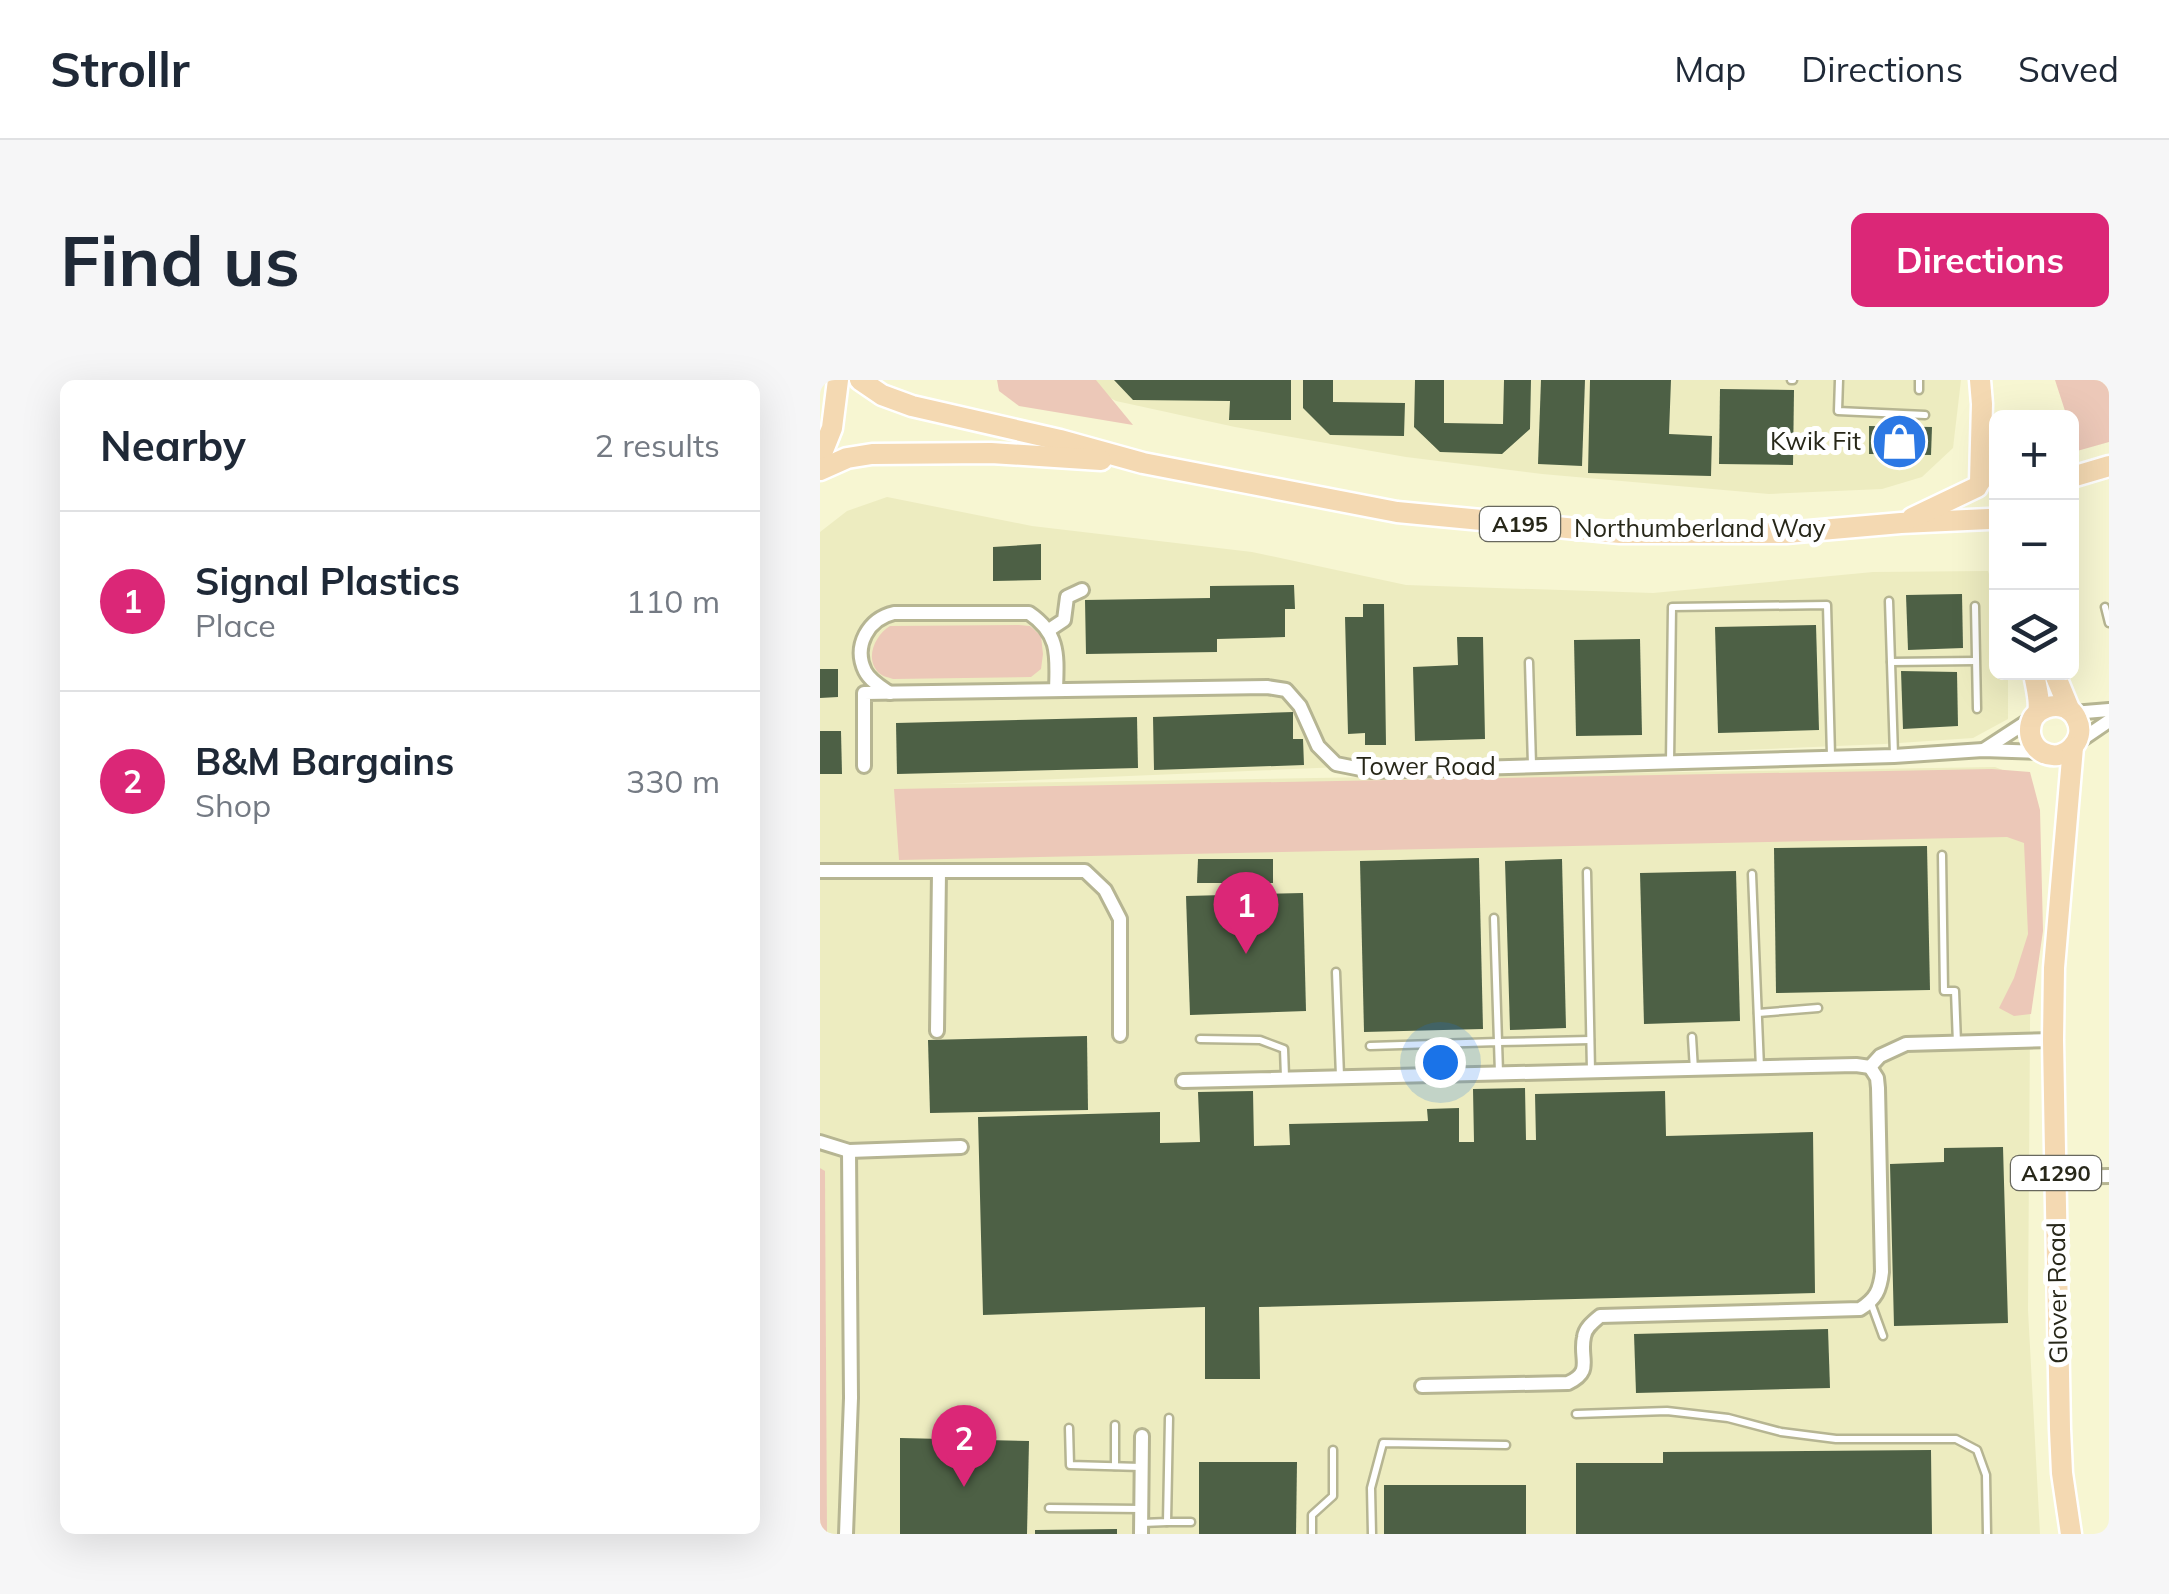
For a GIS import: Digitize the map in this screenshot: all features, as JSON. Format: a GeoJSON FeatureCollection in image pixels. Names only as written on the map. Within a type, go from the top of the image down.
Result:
{"type":"FeatureCollection","features":[{"type":"Feature","properties":{"kind":"main road"},"geometry":{"type":"LineString","coordinates":[[820,458],[832,428],[838,380]]}},
{"type":"Feature","properties":{"kind":"main road","name":"Northumberland Way"},"geometry":{"type":"LineString","coordinates":[[860,380],[912,406],[1060,440],[1143,464],[1398,512],[1620,534],[1786,534],[1901,523],[1989,523]]}},
{"type":"Feature","properties":{"kind":"main road"},"geometry":{"type":"LineString","coordinates":[[1980,380],[1984,481]]}},
{"type":"Feature","properties":{"kind":"main road"},"geometry":{"type":"LineString","coordinates":[[1982,404],[1989,421]]}},
{"type":"Feature","properties":{"kind":"main road","name":"Northumberland Way"},"geometry":{"type":"LineString","coordinates":[[820,470],[847,458],[872,454],[991,453],[1143,464]]}},
{"type":"Feature","properties":{"kind":"main road"},"geometry":{"type":"LineString","coordinates":[[2079,475],[2109,466]]}},
{"type":"Feature","properties":{"kind":"main road","name":"Northumberland Way"},"geometry":{"type":"LineString","coordinates":[[1901,523],[1984,481]]}},
{"type":"Feature","properties":{"kind":"main road","name":"A195"},"geometry":{"type":"LineString","coordinates":[[1984,481],[1976,502],[1989,519]]}},
{"type":"Feature","properties":{"kind":"main road","name":"A1290"},"geometry":{"type":"LineString","coordinates":[[2034,680],[2032,741],[2047,754]]}},
{"type":"Feature","properties":{"kind":"main road","name":"A1290"},"geometry":{"type":"LineString","coordinates":[[2058,680],[2080,726],[2074,746]]}},
{"type":"Feature","properties":{"kind":"main road"},"geometry":{"type":"LineString","coordinates":[[2035,715],[2050,706],[2072,712]]}},
{"type":"Feature","properties":{"kind":"main road"},"geometry":{"type":"LineString","coordinates":[[2047,754],[2067,752],[2074,746]]}},
{"type":"Feature","properties":{"kind":"main road","name":"Glover Road"},"geometry":{"type":"LineString","coordinates":[[2071,1534],[2060,1428],[2053,1040],[2054,968],[2074,746]]}},
{"type":"Feature","properties":{"kind":"main road","name":"Glover Road"},"geometry":{"type":"LineString","coordinates":[[2047,754],[2067,812]]}},
{"type":"Feature","properties":{"kind":"street"},"geometry":{"type":"LineString","coordinates":[[1049,630],[1064,620],[1067,598],[1082,590]]}},
{"type":"Feature","properties":{"kind":"street"},"geometry":{"type":"LineString","coordinates":[[890,693],[865,672],[861,647],[864,636],[881,616],[894,614],[1029,613],[1049,630],[1056,647],[1056,690]]}},
{"type":"Feature","properties":{"kind":"street","name":"Tower Road"},"geometry":{"type":"LineString","coordinates":[[890,693],[1267,687],[1286,690],[1300,706],[1318,746],[1336,764],[1371,771],[1983,750],[2047,754]]}},
{"type":"Feature","properties":{"kind":"street"},"geometry":{"type":"LineString","coordinates":[[864,766],[864,694],[890,693]]}},
{"type":"Feature","properties":{"kind":"street"},"geometry":{"type":"LineString","coordinates":[[2072,712],[2109,710]]}},
{"type":"Feature","properties":{"kind":"street","name":"Tower Road"},"geometry":{"type":"LineString","coordinates":[[1983,750],[2035,715]]}},
{"type":"Feature","properties":{"kind":"street"},"geometry":{"type":"LineString","coordinates":[[2074,746],[2109,721]]}},
{"type":"Feature","properties":{"kind":"street"},"geometry":{"type":"LineString","coordinates":[[820,871],[1085,871],[1105,890],[1120,919],[1120,1035]]}},
{"type":"Feature","properties":{"kind":"street"},"geometry":{"type":"LineString","coordinates":[[937,1031],[938,872]]}},
{"type":"Feature","properties":{"kind":"street"},"geometry":{"type":"LineString","coordinates":[[1870,1068],[1880,1056],[1906,1044],[2053,1040]]}},
{"type":"Feature","properties":{"kind":"street"},"geometry":{"type":"LineString","coordinates":[[1183,1081],[1856,1065],[1870,1068],[1877,1078],[1882,1272],[1880,1287],[1871,1302],[1860,1309],[1842,1310],[1600,1316],[1588,1326],[1584,1337],[1584,1372],[1568,1383],[1422,1386]]}},
{"type":"Feature","properties":{"kind":"street"},"geometry":{"type":"LineString","coordinates":[[820,1142],[850,1151],[961,1147]]}},
{"type":"Feature","properties":{"kind":"street"},"geometry":{"type":"LineString","coordinates":[[846,1534],[851,1398],[850,1151]]}},
{"type":"Feature","properties":{"kind":"street"},"geometry":{"type":"LineString","coordinates":[[2056,1177],[2109,1176]]}},
{"type":"Feature","properties":{"kind":"street"},"geometry":{"type":"LineString","coordinates":[[1141,1522],[1142,1436]]}},
{"type":"Feature","properties":{"kind":"lane"},"geometry":{"type":"LineString","coordinates":[[1839,380],[1838,412],[1925,416]]}},
{"type":"Feature","properties":{"kind":"lane"},"geometry":{"type":"LineString","coordinates":[[1919,380],[1919,390]]}},
{"type":"Feature","properties":{"kind":"lane"},"geometry":{"type":"LineString","coordinates":[[1889,601],[1894,756]]}},
{"type":"Feature","properties":{"kind":"lane"},"geometry":{"type":"LineString","coordinates":[[1670,762],[1672,607],[1827,605],[1830,758]]}},
{"type":"Feature","properties":{"kind":"lane"},"geometry":{"type":"LineString","coordinates":[[1975,606],[1977,709]]}},
{"type":"Feature","properties":{"kind":"lane"},"geometry":{"type":"LineString","coordinates":[[2105,608],[2109,624]]}},
{"type":"Feature","properties":{"kind":"lane"},"geometry":{"type":"LineString","coordinates":[[1529,662],[1532,766]]}},
{"type":"Feature","properties":{"kind":"lane"},"geometry":{"type":"LineString","coordinates":[[1891,662],[1975,662]]}},
{"type":"Feature","properties":{"kind":"lane"},"geometry":{"type":"LineString","coordinates":[[1942,855],[1944,991],[1955,991],[1958,1044]]}},
{"type":"Feature","properties":{"kind":"lane"},"geometry":{"type":"LineString","coordinates":[[1587,872],[1591,1072]]}},
{"type":"Feature","properties":{"kind":"lane"},"geometry":{"type":"LineString","coordinates":[[1752,874],[1760,1069]]}},
{"type":"Feature","properties":{"kind":"lane"},"geometry":{"type":"LineString","coordinates":[[1494,918],[1499,1074]]}},
{"type":"Feature","properties":{"kind":"lane"},"geometry":{"type":"LineString","coordinates":[[1336,972],[1340,1077]]}},
{"type":"Feature","properties":{"kind":"lane"},"geometry":{"type":"LineString","coordinates":[[1758,1013],[1818,1008]]}},
{"type":"Feature","properties":{"kind":"lane"},"geometry":{"type":"LineString","coordinates":[[1692,1037],[1694,1070]]}},
{"type":"Feature","properties":{"kind":"lane"},"geometry":{"type":"LineString","coordinates":[[1200,1039],[1260,1040],[1284,1049],[1285,1078]]}},
{"type":"Feature","properties":{"kind":"lane"},"geometry":{"type":"LineString","coordinates":[[1370,1046],[1590,1040]]}},
{"type":"Feature","properties":{"kind":"lane"},"geometry":{"type":"LineString","coordinates":[[1871,1302],[1883,1336]]}},
{"type":"Feature","properties":{"kind":"lane"},"geometry":{"type":"LineString","coordinates":[[1576,1414],[1666,1411],[1728,1418],[1781,1432],[1836,1439],[1956,1439],[1977,1450],[1986,1475],[1987,1534]]}},
{"type":"Feature","properties":{"kind":"lane"},"geometry":{"type":"LineString","coordinates":[[1168,1522],[1169,1418]]}},
{"type":"Feature","properties":{"kind":"lane"},"geometry":{"type":"LineString","coordinates":[[1115,1426],[1115,1466]]}},
{"type":"Feature","properties":{"kind":"lane"},"geometry":{"type":"LineString","coordinates":[[1069,1428],[1070,1466],[1142,1467]]}},
{"type":"Feature","properties":{"kind":"lane"},"geometry":{"type":"LineString","coordinates":[[1372,1534],[1371,1488],[1383,1443],[1506,1445]]}},
{"type":"Feature","properties":{"kind":"lane"},"geometry":{"type":"LineString","coordinates":[[1312,1534],[1312,1515],[1332,1496],[1334,1450]]}},
{"type":"Feature","properties":{"kind":"lane"},"geometry":{"type":"LineString","coordinates":[[1049,1508],[1141,1522],[1191,1522]]}},
{"type":"Feature","properties":{"kind":"shaded area"},"geometry":{"type":"Polygon","coordinates":[[[997,380],[1096,380],[1133,425],[1019,406],[999,391],[997,380]]]}},
{"type":"Feature","properties":{"kind":"shaded area"},"geometry":{"type":"Polygon","coordinates":[[[1076,380],[1961,380],[1953,448],[1922,477],[1882,489],[1769,494],[1542,474],[1406,457],[1116,401],[1076,380]]]}},
{"type":"Feature","properties":{"kind":"shaded area"},"geometry":{"type":"Polygon","coordinates":[[[2055,380],[2109,380],[2109,442],[2079,450],[2079,410],[2065,410],[2055,380]]]}},
{"type":"Feature","properties":{"kind":"shaded area"},"geometry":{"type":"Polygon","coordinates":[[[887,497],[1032,526],[1252,552],[1406,585],[1653,593],[1873,572],[1988,571],[1989,680],[2008,680],[2008,719],[1973,738],[939,784],[1995,767],[2025,779],[2031,888],[2028,1310],[2040,1534],[826,1534],[825,1172],[820,1168],[820,532],[847,511],[887,497]]]}},
{"type":"Feature","properties":{"kind":"shaded area"},"geometry":{"type":"Polygon","coordinates":[[[890,626],[1030,626],[1041,636],[1041,669],[1031,677],[893,679],[880,674],[872,659],[880,634],[890,626]]]}},
{"type":"Feature","properties":{"kind":"shaded area"},"geometry":{"type":"Polygon","coordinates":[[[1992,769],[2030,772],[2040,810],[2043,931],[2031,1014],[2014,1016],[1999,1008],[2014,978],[2028,934],[2024,843],[2007,837],[899,860],[894,789],[1992,769]]]}},
{"type":"Feature","properties":{"kind":"shaded area"},"geometry":{"type":"Polygon","coordinates":[[[820,1168],[825,1171],[827,1534],[820,1534],[820,1168]]]}},
{"type":"Feature","properties":{"kind":"building"},"geometry":{"type":"Polygon","coordinates":[[[1114,380],[1291,380],[1291,420],[1229,420],[1230,401],[1133,400],[1114,380]]]}},
{"type":"Feature","properties":{"kind":"building"},"geometry":{"type":"Polygon","coordinates":[[[1303,380],[1333,380],[1333,402],[1405,403],[1404,436],[1330,435],[1303,408],[1303,380]]]}},
{"type":"Feature","properties":{"kind":"building"},"geometry":{"type":"Polygon","coordinates":[[[1415,380],[1444,380],[1444,423],[1503,424],[1504,380],[1531,380],[1530,429],[1502,454],[1440,452],[1414,427],[1415,380]]]}},
{"type":"Feature","properties":{"kind":"building"},"geometry":{"type":"Polygon","coordinates":[[[1541,380],[1585,380],[1582,466],[1538,464],[1541,380]]]}},
{"type":"Feature","properties":{"kind":"building"},"geometry":{"type":"Polygon","coordinates":[[[1590,380],[1671,380],[1669,434],[1712,436],[1711,476],[1588,473],[1590,380]]]}},
{"type":"Feature","properties":{"kind":"building"},"geometry":{"type":"Polygon","coordinates":[[[1720,389],[1794,390],[1793,465],[1719,464],[1720,389]]]}},
{"type":"Feature","properties":{"kind":"building","name":"Kwik Fit"},"geometry":{"type":"Polygon","coordinates":[[[1869,426],[1932,427],[1931,455],[1869,454],[1869,426]]]}},
{"type":"Feature","properties":{"kind":"building"},"geometry":{"type":"Polygon","coordinates":[[[1041,544],[1041,580],[993,581],[993,547],[1041,544]]]}},
{"type":"Feature","properties":{"kind":"building"},"geometry":{"type":"Polygon","coordinates":[[[1294,585],[1295,609],[1285,609],[1285,637],[1217,639],[1217,652],[1086,654],[1085,600],[1210,598],[1210,586],[1294,585]]]}},
{"type":"Feature","properties":{"kind":"building"},"geometry":{"type":"Polygon","coordinates":[[[1962,594],[1963,648],[1908,650],[1906,595],[1962,594]]]}},
{"type":"Feature","properties":{"kind":"building"},"geometry":{"type":"Polygon","coordinates":[[[1363,604],[1384,604],[1386,745],[1365,745],[1365,733],[1348,734],[1345,617],[1363,617],[1363,604]]]}},
{"type":"Feature","properties":{"kind":"building"},"geometry":{"type":"Polygon","coordinates":[[[1816,625],[1819,730],[1718,733],[1715,627],[1816,625]]]}},
{"type":"Feature","properties":{"kind":"building"},"geometry":{"type":"Polygon","coordinates":[[[1457,637],[1483,637],[1485,739],[1415,741],[1413,667],[1458,665],[1457,637]]]}},
{"type":"Feature","properties":{"kind":"building"},"geometry":{"type":"Polygon","coordinates":[[[1640,639],[1642,735],[1576,736],[1574,640],[1640,639]]]}},
{"type":"Feature","properties":{"kind":"building"},"geometry":{"type":"Polygon","coordinates":[[[820,669],[838,669],[838,697],[820,698],[820,669]]]}},
{"type":"Feature","properties":{"kind":"building"},"geometry":{"type":"Polygon","coordinates":[[[1901,671],[1957,672],[1958,726],[1903,729],[1901,671]]]}},
{"type":"Feature","properties":{"kind":"building"},"geometry":{"type":"Polygon","coordinates":[[[1293,712],[1293,739],[1303,739],[1304,765],[1154,770],[1153,717],[1293,712]]]}},
{"type":"Feature","properties":{"kind":"building"},"geometry":{"type":"Polygon","coordinates":[[[1137,717],[1138,768],[897,774],[896,723],[1137,717]]]}},
{"type":"Feature","properties":{"kind":"building"},"geometry":{"type":"Polygon","coordinates":[[[820,731],[841,731],[842,774],[820,774],[820,731]]]}},
{"type":"Feature","properties":{"kind":"building"},"geometry":{"type":"Polygon","coordinates":[[[1927,846],[1930,990],[1776,993],[1774,848],[1927,846]]]}},
{"type":"Feature","properties":{"kind":"building"},"geometry":{"type":"Polygon","coordinates":[[[1479,858],[1483,1029],[1364,1032],[1360,861],[1479,858]]]}},
{"type":"Feature","properties":{"kind":"building"},"geometry":{"type":"Polygon","coordinates":[[[1198,859],[1273,859],[1273,883],[1197,883],[1198,859]]]}},
{"type":"Feature","properties":{"kind":"building"},"geometry":{"type":"Polygon","coordinates":[[[1562,859],[1566,1028],[1510,1030],[1505,861],[1562,859]]]}},
{"type":"Feature","properties":{"kind":"building"},"geometry":{"type":"Polygon","coordinates":[[[1736,871],[1740,1021],[1644,1024],[1640,873],[1736,871]]]}},
{"type":"Feature","properties":{"kind":"building"},"geometry":{"type":"Polygon","coordinates":[[[1303,893],[1306,1011],[1190,1015],[1186,896],[1303,893]]]}},
{"type":"Feature","properties":{"kind":"building"},"geometry":{"type":"Polygon","coordinates":[[[1087,1036],[1088,1110],[930,1113],[928,1040],[1087,1036]]]}},
{"type":"Feature","properties":{"kind":"building"},"geometry":{"type":"Polygon","coordinates":[[[1525,1088],[1526,1140],[1536,1140],[1535,1094],[1665,1091],[1666,1136],[1813,1132],[1815,1293],[1259,1307],[1260,1379],[1205,1379],[1205,1307],[983,1315],[978,1117],[1160,1112],[1160,1143],[1200,1142],[1198,1092],[1253,1091],[1254,1146],[1290,1145],[1289,1124],[1428,1121],[1427,1109],[1459,1108],[1459,1142],[1474,1142],[1473,1089],[1525,1088]]]}},
{"type":"Feature","properties":{"kind":"building"},"geometry":{"type":"Polygon","coordinates":[[[2003,1147],[2008,1323],[1894,1326],[1890,1164],[1944,1162],[1944,1148],[2003,1147]]]}},
{"type":"Feature","properties":{"kind":"building"},"geometry":{"type":"Polygon","coordinates":[[[1828,1329],[1830,1388],[1636,1393],[1634,1334],[1828,1329]]]}},
{"type":"Feature","properties":{"kind":"building"},"geometry":{"type":"Polygon","coordinates":[[[900,1438],[1029,1441],[1027,1534],[900,1534],[900,1438]]]}},
{"type":"Feature","properties":{"kind":"building"},"geometry":{"type":"Polygon","coordinates":[[[1931,1450],[1932,1534],[1576,1534],[1576,1463],[1663,1463],[1663,1452],[1931,1450]]]}},
{"type":"Feature","properties":{"kind":"building"},"geometry":{"type":"Polygon","coordinates":[[[1199,1462],[1297,1462],[1296,1534],[1199,1534],[1199,1462]]]}},
{"type":"Feature","properties":{"kind":"building"},"geometry":{"type":"Polygon","coordinates":[[[1384,1485],[1526,1485],[1526,1534],[1384,1534],[1384,1485]]]}},
{"type":"Feature","properties":{"kind":"building"},"geometry":{"type":"Polygon","coordinates":[[[1117,1529],[1117,1534],[1035,1534],[1035,1530],[1117,1529]]]}},
{"type":"Feature","properties":{"kind":"place","name":"Kwik Fit"},"geometry":{"type":"Point","coordinates":[1900,441]}},
{"type":"Feature","properties":{"kind":"place","name":"Signal Plastics"},"geometry":{"type":"Point","coordinates":[1246,954]}},
{"type":"Feature","properties":{"kind":"place","name":"B&M Bargains"},"geometry":{"type":"Point","coordinates":[964,1487]}}]}
